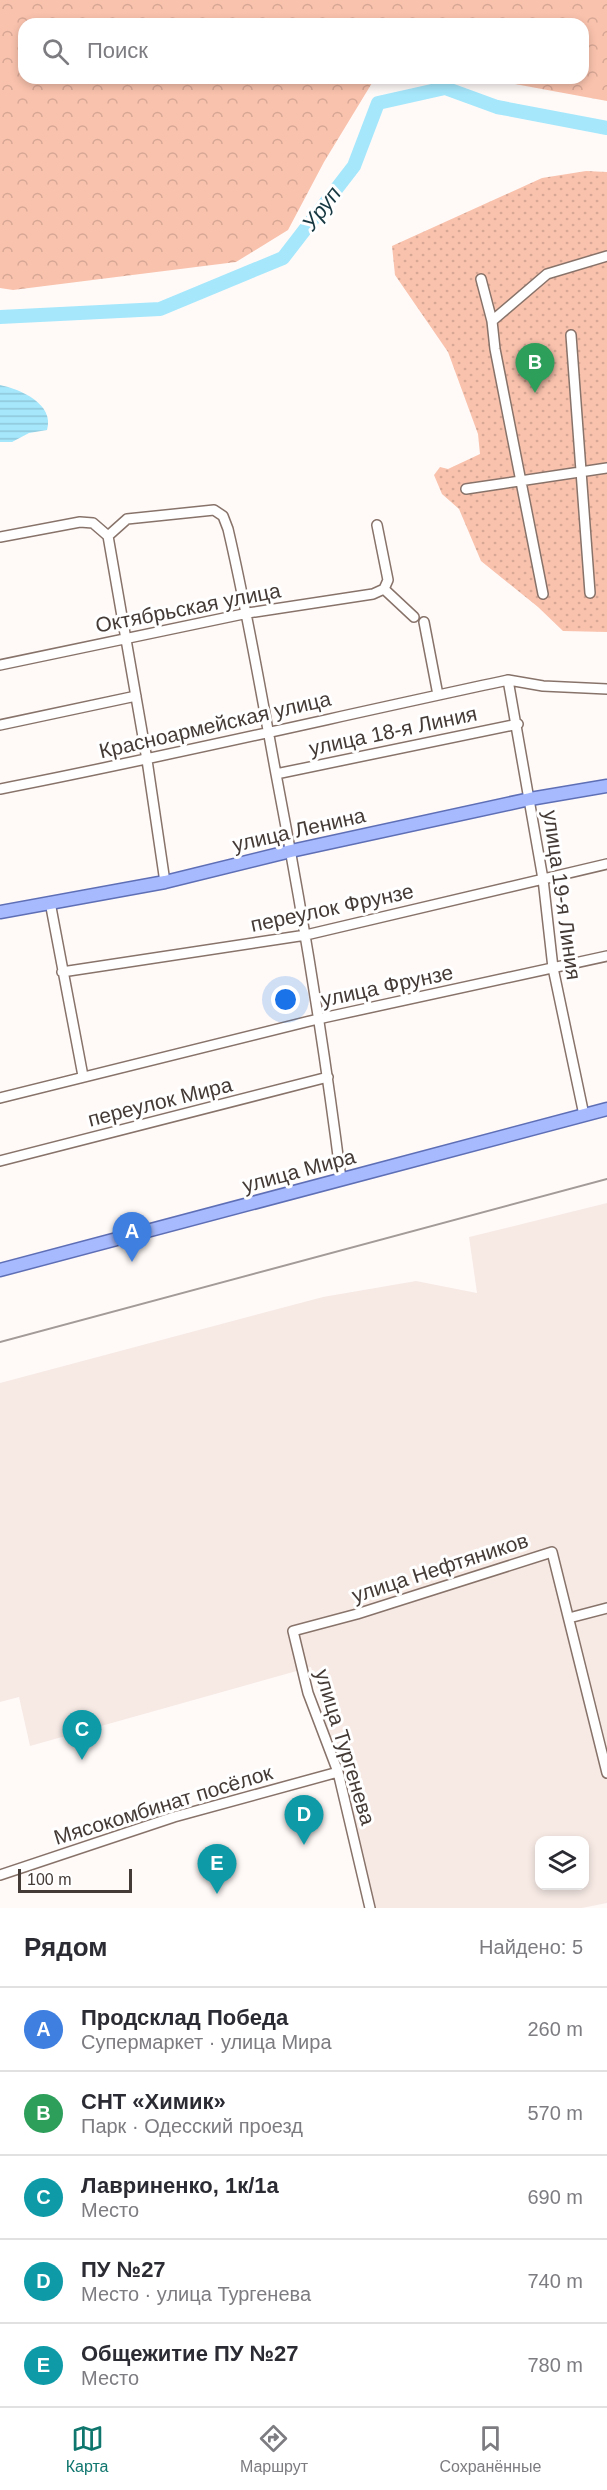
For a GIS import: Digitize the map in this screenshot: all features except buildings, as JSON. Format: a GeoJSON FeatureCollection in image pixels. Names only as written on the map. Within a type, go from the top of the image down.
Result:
{"type":"FeatureCollection","features":[{"type":"Feature","properties":{"kind":"main road","name":"улица Ленина"},"geometry":{"type":"LineString","coordinates":[[0,912],[165,882],[291,851],[530,799],[607,786]]}},
{"type":"Feature","properties":{"kind":"main road","name":"улица Мира"},"geometry":{"type":"LineString","coordinates":[[0,1270],[607,1109]]}},
{"type":"Feature","properties":{"kind":"street"},"geometry":{"type":"LineString","coordinates":[[492,321],[547,274],[607,256]]}},
{"type":"Feature","properties":{"kind":"street"},"geometry":{"type":"LineString","coordinates":[[481,279],[492,321],[495,349],[543,594]]}},
{"type":"Feature","properties":{"kind":"street"},"geometry":{"type":"LineString","coordinates":[[571,335],[590,593]]}},
{"type":"Feature","properties":{"kind":"street"},"geometry":{"type":"LineString","coordinates":[[466,489],[607,468]]}},
{"type":"Feature","properties":{"kind":"street"},"geometry":{"type":"LineString","coordinates":[[108,536],[127,519],[214,510],[223,516],[228,528],[248,613],[306,935],[342,1179]]}},
{"type":"Feature","properties":{"kind":"street"},"geometry":{"type":"LineString","coordinates":[[0,537],[80,522],[93,523],[108,536],[147,760],[165,882]]}},
{"type":"Feature","properties":{"kind":"street"},"geometry":{"type":"LineString","coordinates":[[377,525],[388,580],[384,589],[414,617]]}},
{"type":"Feature","properties":{"kind":"street","name":"Октябрьская улица"},"geometry":{"type":"LineString","coordinates":[[0,665],[248,613],[373,594],[384,589]]}},
{"type":"Feature","properties":{"kind":"street"},"geometry":{"type":"LineString","coordinates":[[424,622],[438,695]]}},
{"type":"Feature","properties":{"kind":"street","name":"Красноармейская улица"},"geometry":{"type":"LineString","coordinates":[[0,789],[147,760],[268,731],[508,680],[543,686],[607,689]]}},
{"type":"Feature","properties":{"kind":"street","name":"улица 19-я Линия"},"geometry":{"type":"LineString","coordinates":[[508,680],[518,724],[543,879],[553,968],[584,1115]]}},
{"type":"Feature","properties":{"kind":"street"},"geometry":{"type":"LineString","coordinates":[[0,725],[136,696]]}},
{"type":"Feature","properties":{"kind":"street","name":"улица 18-я Линия"},"geometry":{"type":"LineString","coordinates":[[276,774],[518,724]]}},
{"type":"Feature","properties":{"kind":"street","name":"переулок Фрунзе"},"geometry":{"type":"LineString","coordinates":[[62,972],[306,935],[607,864]]}},
{"type":"Feature","properties":{"kind":"street"},"geometry":{"type":"LineString","coordinates":[[50,902],[83,1076]]}},
{"type":"Feature","properties":{"kind":"street","name":"улица Фрунзе"},"geometry":{"type":"LineString","coordinates":[[0,1098],[318,1019],[607,956]]}},
{"type":"Feature","properties":{"kind":"street","name":"переулок Мира"},"geometry":{"type":"LineString","coordinates":[[0,1161],[328,1077]]}},
{"type":"Feature","properties":{"kind":"street","name":"улица Нефтяников"},"geometry":{"type":"LineString","coordinates":[[293,1631],[357,1614],[552,1552],[607,1773]]}},
{"type":"Feature","properties":{"kind":"street"},"geometry":{"type":"LineString","coordinates":[[568,1618],[607,1608]]}},
{"type":"Feature","properties":{"kind":"street","name":"улица Тургенева"},"geometry":{"type":"LineString","coordinates":[[293,1631],[308,1693],[338,1772],[370,1908]]}},
{"type":"Feature","properties":{"kind":"street","name":"Мясокомбинат посёлок"},"geometry":{"type":"LineString","coordinates":[[0,1875],[174,1817],[338,1772]]}},
{"type":"Feature","properties":{"kind":"shaded area"},"geometry":{"type":"Polygon","coordinates":[[[607,1203],[607,1903],[582,1908],[376,1908],[311,1667],[30,1746],[19,1697],[0,1702],[0,1383],[323,1297],[416,1281],[477,1293],[469,1237],[607,1203]]]}},
{"type":"Feature","properties":{"kind":"green space"},"geometry":{"type":"Polygon","coordinates":[[[0,0],[607,0],[607,101],[515,84],[589,84],[589,18],[18,18],[18,84],[371,84],[324,162],[288,230],[236,262],[13,290],[0,288],[0,0]]]}},
{"type":"Feature","properties":{"kind":"green space"},"geometry":{"type":"Polygon","coordinates":[[[586,171],[607,172],[607,632],[563,631],[538,607],[481,561],[459,509],[442,494],[434,475],[440,467],[448,469],[480,454],[478,434],[448,352],[395,275],[392,246],[542,178],[586,171]]]}},
{"type":"Feature","properties":{"kind":"water"},"geometry":{"type":"Polygon","coordinates":[[[0,385],[26,394],[41,405],[48,421],[47,430],[29,433],[12,442],[0,442],[0,385]]]}},
{"type":"Feature","properties":{"kind":"waterway","name":"Уруп"},"geometry":{"type":"LineString","coordinates":[[0,317],[160,309],[283,258],[354,166],[378,103],[445,88],[497,107],[607,128]]}},
{"type":"Feature","properties":{"kind":"railway"},"geometry":{"type":"LineString","coordinates":[[0,1342],[607,1179]]}},
{"type":"Feature","properties":{"kind":"place","name":"СНТ «Химик»"},"geometry":{"type":"Point","coordinates":[535,393]}},
{"type":"Feature","properties":{"kind":"place","name":"Продсклад Победа"},"geometry":{"type":"Point","coordinates":[132,1262]}},
{"type":"Feature","properties":{"kind":"place","name":"Лавриненко, 1к/1а"},"geometry":{"type":"Point","coordinates":[82,1760]}},
{"type":"Feature","properties":{"kind":"place","name":"ПУ №27"},"geometry":{"type":"Point","coordinates":[304,1845]}},
{"type":"Feature","properties":{"kind":"place","name":"Общежитие ПУ №27"},"geometry":{"type":"Point","coordinates":[217,1894]}}]}
